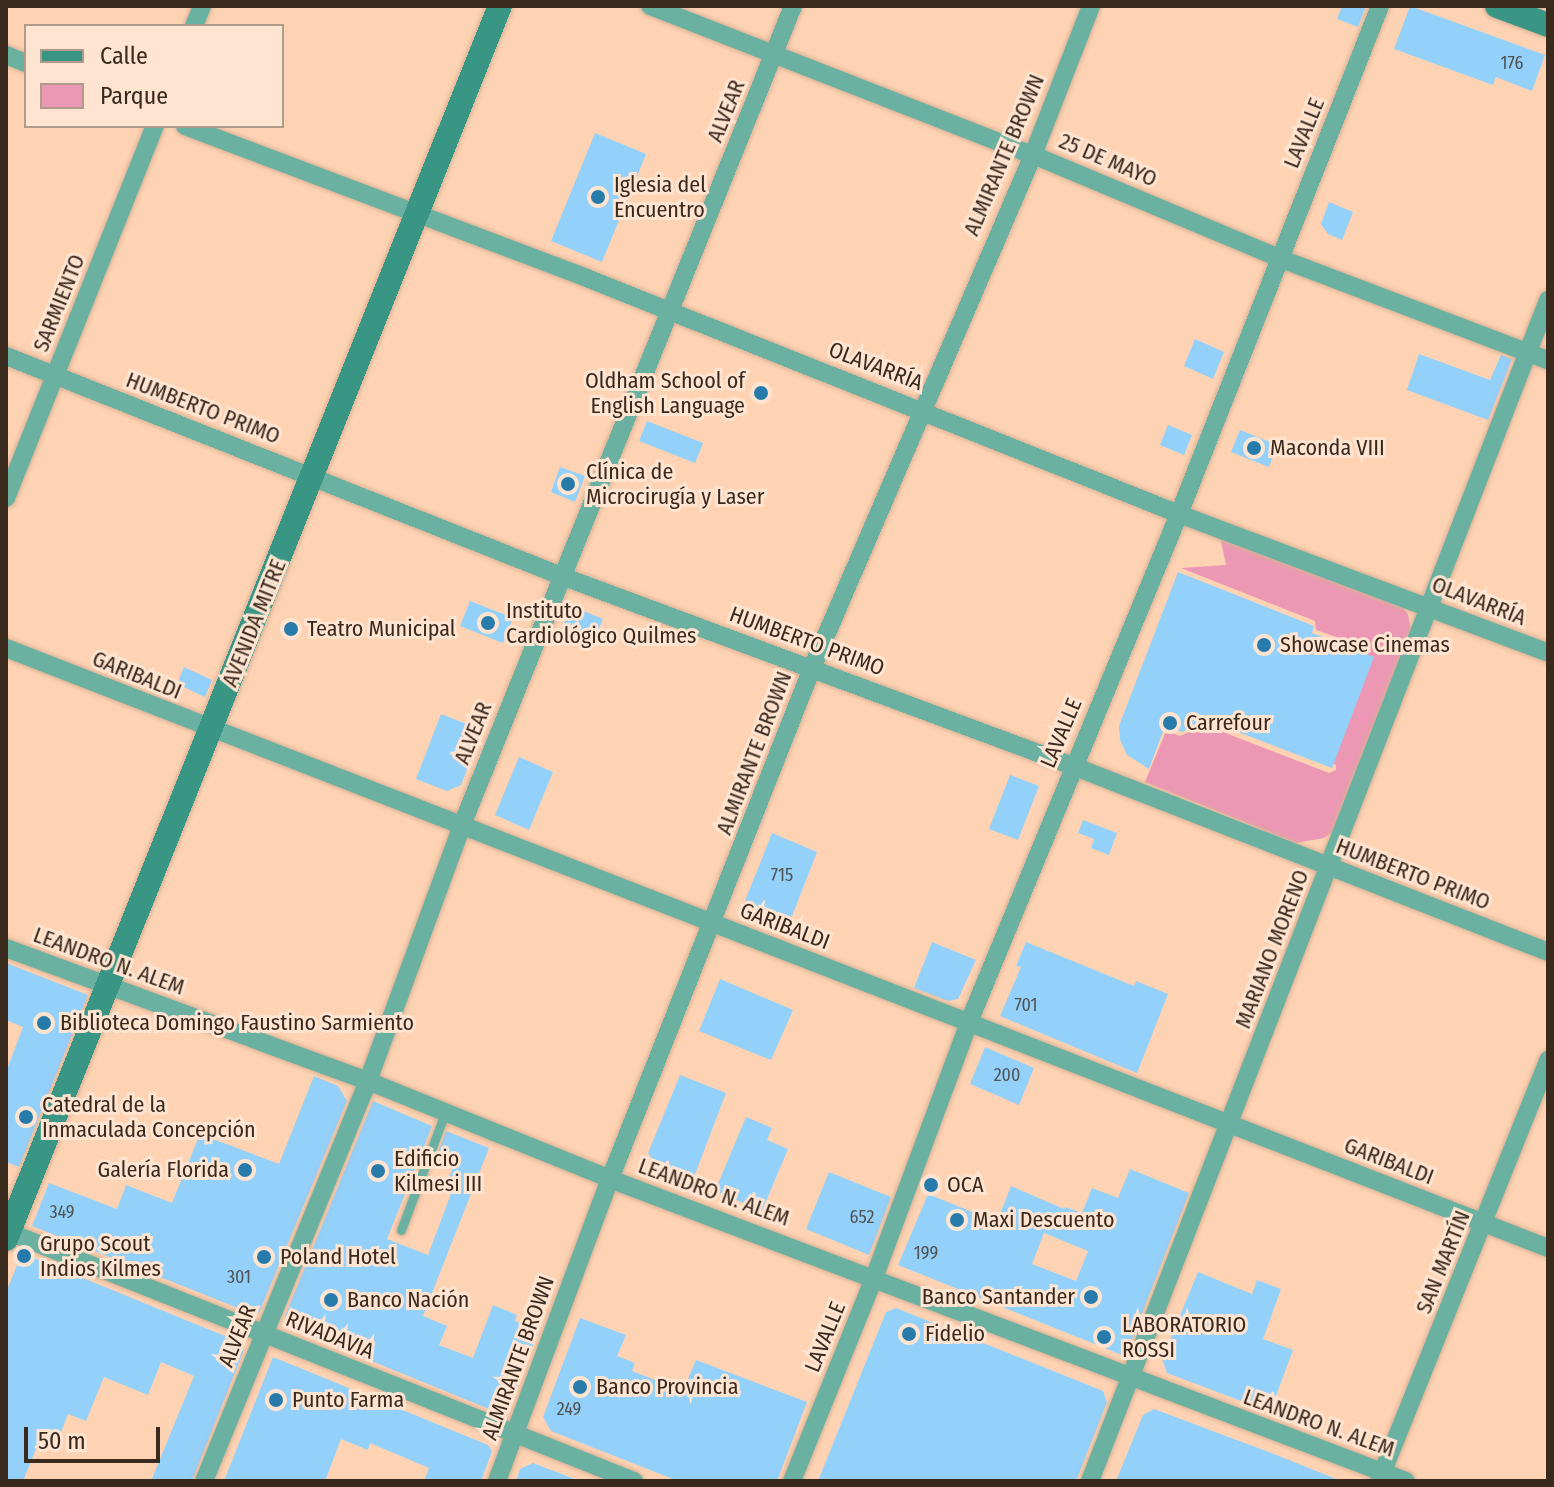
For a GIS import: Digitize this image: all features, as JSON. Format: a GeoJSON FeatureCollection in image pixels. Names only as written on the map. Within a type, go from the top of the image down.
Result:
{"type":"FeatureCollection","features":[{"type":"Feature","properties":{"kind":"main road","name":"AVENIDA MITRE"},"geometry":{"type":"LineString","coordinates":[[7,1234],[500,6]]}},
{"type":"Feature","properties":{"kind":"main road"},"geometry":{"type":"LineString","coordinates":[[1497,6],[1548,25]]}},
{"type":"Feature","properties":{"kind":"street","name":"25 DE MAYO"},"geometry":{"type":"LineString","coordinates":[[650,6],[1033,155],[1279,258],[1548,360]]}},
{"type":"Feature","properties":{"kind":"street","name":"ALVEAR"},"geometry":{"type":"LineString","coordinates":[[204,1481],[368,1081],[462,825],[793,6]]}},
{"type":"Feature","properties":{"kind":"street","name":"ALMIRANTE BROWN"},"geometry":{"type":"LineString","coordinates":[[497,1481],[610,1179],[812,668],[1033,155],[1091,6]]}},
{"type":"Feature","properties":{"kind":"street","name":"LAVALLE"},"geometry":{"type":"LineString","coordinates":[[792,1481],[874,1278],[969,1022],[1179,514],[1380,6]]}},
{"type":"Feature","properties":{"kind":"street","name":"SARMIENTO"},"geometry":{"type":"LineString","coordinates":[[6,498],[154,128]]}},
{"type":"Feature","properties":{"kind":"street","name":"OLAVARRÍA"},"geometry":{"type":"LineString","coordinates":[[190,128],[671,312],[1179,514],[1548,653]]}},
{"type":"Feature","properties":{"kind":"street","name":"MARIANO MORENO"},"geometry":{"type":"LineString","coordinates":[[1090,1481],[1548,300]]}},
{"type":"Feature","properties":{"kind":"street","name":"HUMBERTO PRIMO"},"geometry":{"type":"LineString","coordinates":[[6,356],[564,577],[1073,766],[1548,952]]}},
{"type":"Feature","properties":{"kind":"street","name":"GARIBALDI"},"geometry":{"type":"LineString","coordinates":[[6,648],[211,731],[462,825],[1548,1248]]}},
{"type":"Feature","properties":{"kind":"street","name":"LEANDRO N. ALEM"},"geometry":{"type":"LineString","coordinates":[[6,948],[368,1081],[610,1179],[874,1278],[1381,1477],[1406,1481]]}},
{"type":"Feature","properties":{"kind":"street","name":"SAN MARTÍN"},"geometry":{"type":"LineString","coordinates":[[1381,1477],[1548,1060]]}},
{"type":"Feature","properties":{"kind":"street","name":"RIVADAVIA"},"geometry":{"type":"LineString","coordinates":[[7,1234],[634,1481]]}},
{"type":"Feature","properties":{"kind":"lane"},"geometry":{"type":"LineString","coordinates":[[401,1230],[445,1113]]}},
{"type":"Feature","properties":{"kind":"green space"},"geometry":{"type":"Polygon","coordinates":[[[1220,537],[1402,607],[1408,614],[1411,630],[1334,831],[1324,838],[1296,843],[1145,782],[1166,731],[1180,736],[1205,725],[1329,773],[1336,770],[1336,765],[1320,759],[1362,646],[1316,630],[1315,621],[1181,568],[1226,565],[1220,537]]]}},
{"type":"Feature","properties":{"kind":"building"},"geometry":{"type":"Polygon","coordinates":[[[1342,6],[1366,6],[1358,27],[1337,19],[1342,6]]]}},
{"type":"Feature","properties":{"kind":"building"},"geometry":{"type":"Polygon","coordinates":[[[1410,6],[1545,55],[1532,91],[1496,77],[1493,85],[1394,49],[1410,6]]]}},
{"type":"Feature","properties":{"kind":"building","name":"Iglesia del Encuentro"},"geometry":{"type":"Polygon","coordinates":[[[595,133],[646,154],[602,262],[551,241],[595,133]]]}},
{"type":"Feature","properties":{"kind":"building"},"geometry":{"type":"Polygon","coordinates":[[[1329,202],[1353,212],[1342,240],[1328,234],[1321,224],[1329,202]]]}},
{"type":"Feature","properties":{"kind":"building"},"geometry":{"type":"Polygon","coordinates":[[[1195,339],[1224,352],[1213,379],[1184,366],[1195,339]]]}},
{"type":"Feature","properties":{"kind":"building"},"geometry":{"type":"Polygon","coordinates":[[[1419,354],[1490,380],[1501,355],[1512,359],[1488,420],[1407,390],[1419,354]]]}},
{"type":"Feature","properties":{"kind":"building"},"geometry":{"type":"Polygon","coordinates":[[[647,421],[703,443],[695,463],[639,441],[647,421]]]}},
{"type":"Feature","properties":{"kind":"building"},"geometry":{"type":"Polygon","coordinates":[[[1168,425],[1192,435],[1184,455],[1160,445],[1168,425]]]}},
{"type":"Feature","properties":{"kind":"building","name":"Maconda VIII"},"geometry":{"type":"Polygon","coordinates":[[[1240,430],[1277,445],[1269,467],[1231,452],[1240,430]]]}},
{"type":"Feature","properties":{"kind":"building","name":"Clínica de Microcirugía y Laser"},"geometry":{"type":"Polygon","coordinates":[[[560,467],[585,476],[575,502],[551,492],[560,467]]]}},
{"type":"Feature","properties":{"kind":"building"},"geometry":{"type":"Polygon","coordinates":[[[1178,572],[1314,626],[1312,633],[1374,657],[1332,768],[1207,720],[1182,732],[1165,726],[1149,769],[1127,755],[1120,740],[1119,726],[1178,572]]]}},
{"type":"Feature","properties":{"kind":"building","name":"Instituto Cardiológico Quilmes"},"geometry":{"type":"Polygon","coordinates":[[[470,601],[513,618],[503,643],[460,626],[470,601]]]}},
{"type":"Feature","properties":{"kind":"building"},"geometry":{"type":"Polygon","coordinates":[[[579,609],[603,619],[596,635],[588,632],[584,642],[560,632],[567,616],[579,609]]]}},
{"type":"Feature","properties":{"kind":"building"},"geometry":{"type":"Polygon","coordinates":[[[184,667],[212,680],[205,697],[177,684],[184,667]]]}},
{"type":"Feature","properties":{"kind":"building"},"geometry":{"type":"Polygon","coordinates":[[[441,714],[482,730],[461,785],[447,791],[416,779],[441,714]]]}},
{"type":"Feature","properties":{"kind":"building"},"geometry":{"type":"Polygon","coordinates":[[[519,757],[553,772],[529,830],[495,815],[519,757]]]}},
{"type":"Feature","properties":{"kind":"building"},"geometry":{"type":"Polygon","coordinates":[[[1010,775],[1039,786],[1018,840],[989,829],[1010,775]]]}},
{"type":"Feature","properties":{"kind":"building"},"geometry":{"type":"Polygon","coordinates":[[[1083,820],[1117,833],[1109,855],[1091,848],[1094,839],[1078,833],[1083,820]]]}},
{"type":"Feature","properties":{"kind":"building"},"geometry":{"type":"Polygon","coordinates":[[[772,833],[817,852],[787,929],[741,911],[772,833]]]}},
{"type":"Feature","properties":{"kind":"building"},"geometry":{"type":"Polygon","coordinates":[[[932,942],[976,960],[958,999],[948,1001],[914,988],[932,942]]]}},
{"type":"Feature","properties":{"kind":"building"},"geometry":{"type":"Polygon","coordinates":[[[1026,942],[1134,986],[1136,981],[1168,994],[1137,1073],[1000,1016],[1021,967],[1016,966],[1026,942]]]}},
{"type":"Feature","properties":{"kind":"building"},"geometry":{"type":"Polygon","coordinates":[[[6,963],[88,995],[19,1167],[6,1162],[6,1072],[23,1027],[6,1020],[6,963]]]}},
{"type":"Feature","properties":{"kind":"building"},"geometry":{"type":"Polygon","coordinates":[[[720,979],[793,1010],[771,1060],[699,1031],[720,979]]]}},
{"type":"Feature","properties":{"kind":"building"},"geometry":{"type":"Polygon","coordinates":[[[985,1047],[1034,1068],[1019,1105],[970,1084],[985,1047]]]}},
{"type":"Feature","properties":{"kind":"building"},"geometry":{"type":"Polygon","coordinates":[[[680,1075],[726,1093],[692,1182],[657,1167],[648,1153],[680,1075]]]}},
{"type":"Feature","properties":{"kind":"building"},"geometry":{"type":"Polygon","coordinates":[[[314,1076],[338,1086],[347,1101],[259,1313],[253,1314],[32,1226],[49,1183],[117,1209],[126,1185],[172,1203],[200,1134],[279,1164],[314,1076]]]}},
{"type":"Feature","properties":{"kind":"building"},"geometry":{"type":"Polygon","coordinates":[[[373,1101],[432,1126],[387,1239],[428,1255],[452,1191],[445,1188],[453,1167],[435,1160],[446,1131],[489,1148],[423,1316],[447,1326],[439,1345],[473,1358],[493,1305],[517,1315],[515,1321],[539,1330],[507,1412],[501,1414],[291,1328],[285,1316],[373,1101]]]}},
{"type":"Feature","properties":{"kind":"building"},"geometry":{"type":"Polygon","coordinates":[[[746,1117],[772,1128],[767,1140],[788,1149],[762,1211],[715,1191],[746,1117]]]}},
{"type":"Feature","properties":{"kind":"building"},"geometry":{"type":"Polygon","coordinates":[[[1130,1169],[1189,1193],[1127,1352],[1122,1355],[898,1265],[928,1194],[997,1222],[1011,1186],[1064,1209],[1082,1213],[1092,1188],[1118,1198],[1130,1169]],[[1044,1233],[1032,1264],[1076,1281],[1088,1251],[1044,1233]]]}},
{"type":"Feature","properties":{"kind":"building"},"geometry":{"type":"Polygon","coordinates":[[[829,1172],[891,1197],[869,1255],[806,1229],[829,1172]]]}},
{"type":"Feature","properties":{"kind":"building"},"geometry":{"type":"Polygon","coordinates":[[[29,1256],[242,1343],[244,1350],[192,1481],[151,1481],[194,1376],[161,1362],[148,1395],[104,1377],[86,1421],[68,1414],[58,1440],[42,1434],[23,1481],[6,1481],[6,1292],[18,1263],[29,1256]]]}},
{"type":"Feature","properties":{"kind":"building"},"geometry":{"type":"Polygon","coordinates":[[[1198,1272],[1252,1294],[1257,1280],[1281,1289],[1263,1339],[1293,1350],[1270,1412],[1167,1373],[1162,1359],[1198,1272]]]}},
{"type":"Feature","properties":{"kind":"building"},"geometry":{"type":"Polygon","coordinates":[[[896,1308],[1103,1391],[1107,1402],[1076,1481],[818,1481],[886,1312],[896,1308]]]}},
{"type":"Feature","properties":{"kind":"building"},"geometry":{"type":"Polygon","coordinates":[[[580,1318],[626,1335],[617,1356],[635,1363],[632,1371],[683,1391],[696,1360],[807,1402],[777,1481],[678,1481],[551,1431],[543,1417],[580,1318]]]}},
{"type":"Feature","properties":{"kind":"building"},"geometry":{"type":"Polygon","coordinates":[[[273,1357],[488,1445],[492,1451],[481,1481],[424,1481],[429,1468],[370,1443],[368,1450],[341,1439],[325,1481],[224,1481],[273,1357]]]}},
{"type":"Feature","properties":{"kind":"building"},"geometry":{"type":"Polygon","coordinates":[[[1154,1409],[1341,1481],[1116,1481],[1143,1415],[1154,1409]]]}},
{"type":"Feature","properties":{"kind":"building"},"geometry":{"type":"Polygon","coordinates":[[[533,1463],[577,1481],[516,1481],[520,1469],[533,1463]]]}},
{"type":"Feature","properties":{"kind":"place","name":"Iglesia del Encuentro"},"geometry":{"type":"Point","coordinates":[598,197]}},
{"type":"Feature","properties":{"kind":"place","name":"Oldham School of English Language"},"geometry":{"type":"Point","coordinates":[761,393]}},
{"type":"Feature","properties":{"kind":"place","name":"Maconda VIII"},"geometry":{"type":"Point","coordinates":[1254,448]}},
{"type":"Feature","properties":{"kind":"place","name":"Clínica de Microcirugía y Laser"},"geometry":{"type":"Point","coordinates":[568,484]}},
{"type":"Feature","properties":{"kind":"place","name":"Instituto Cardiológico Quilmes"},"geometry":{"type":"Point","coordinates":[488,623]}},
{"type":"Feature","properties":{"kind":"place","name":"Teatro Municipal"},"geometry":{"type":"Point","coordinates":[291,629]}},
{"type":"Feature","properties":{"kind":"place","name":"Showcase Cinemas"},"geometry":{"type":"Point","coordinates":[1264,645]}},
{"type":"Feature","properties":{"kind":"place","name":"Carrefour"},"geometry":{"type":"Point","coordinates":[1170,723]}},
{"type":"Feature","properties":{"kind":"place","name":"Biblioteca Domingo Faustino Sarmiento"},"geometry":{"type":"Point","coordinates":[44,1023]}},
{"type":"Feature","properties":{"kind":"place","name":"Catedral de la Inmaculada Concepción"},"geometry":{"type":"Point","coordinates":[26,1117]}},
{"type":"Feature","properties":{"kind":"place","name":"Galería Florida"},"geometry":{"type":"Point","coordinates":[245,1170]}},
{"type":"Feature","properties":{"kind":"place","name":"Edificio Kilmesi III"},"geometry":{"type":"Point","coordinates":[378,1171]}},
{"type":"Feature","properties":{"kind":"place","name":"OCA"},"geometry":{"type":"Point","coordinates":[931,1185]}},
{"type":"Feature","properties":{"kind":"place","name":"Maxi Descuento"},"geometry":{"type":"Point","coordinates":[957,1220]}},
{"type":"Feature","properties":{"kind":"place","name":"Grupo Scout Indios Kilmes"},"geometry":{"type":"Point","coordinates":[24,1256]}},
{"type":"Feature","properties":{"kind":"place","name":"Poland Hotel"},"geometry":{"type":"Point","coordinates":[264,1257]}},
{"type":"Feature","properties":{"kind":"place","name":"Banco Santander"},"geometry":{"type":"Point","coordinates":[1091,1297]}},
{"type":"Feature","properties":{"kind":"place","name":"Banco Nación"},"geometry":{"type":"Point","coordinates":[331,1300]}},
{"type":"Feature","properties":{"kind":"place","name":"Fidelio"},"geometry":{"type":"Point","coordinates":[909,1334]}},
{"type":"Feature","properties":{"kind":"place","name":"LABORATORIO ROSSI"},"geometry":{"type":"Point","coordinates":[1104,1337]}},
{"type":"Feature","properties":{"kind":"place","name":"Banco Provincia"},"geometry":{"type":"Point","coordinates":[580,1387]}},
{"type":"Feature","properties":{"kind":"place","name":"Punto Farma"},"geometry":{"type":"Point","coordinates":[276,1400]}}]}
